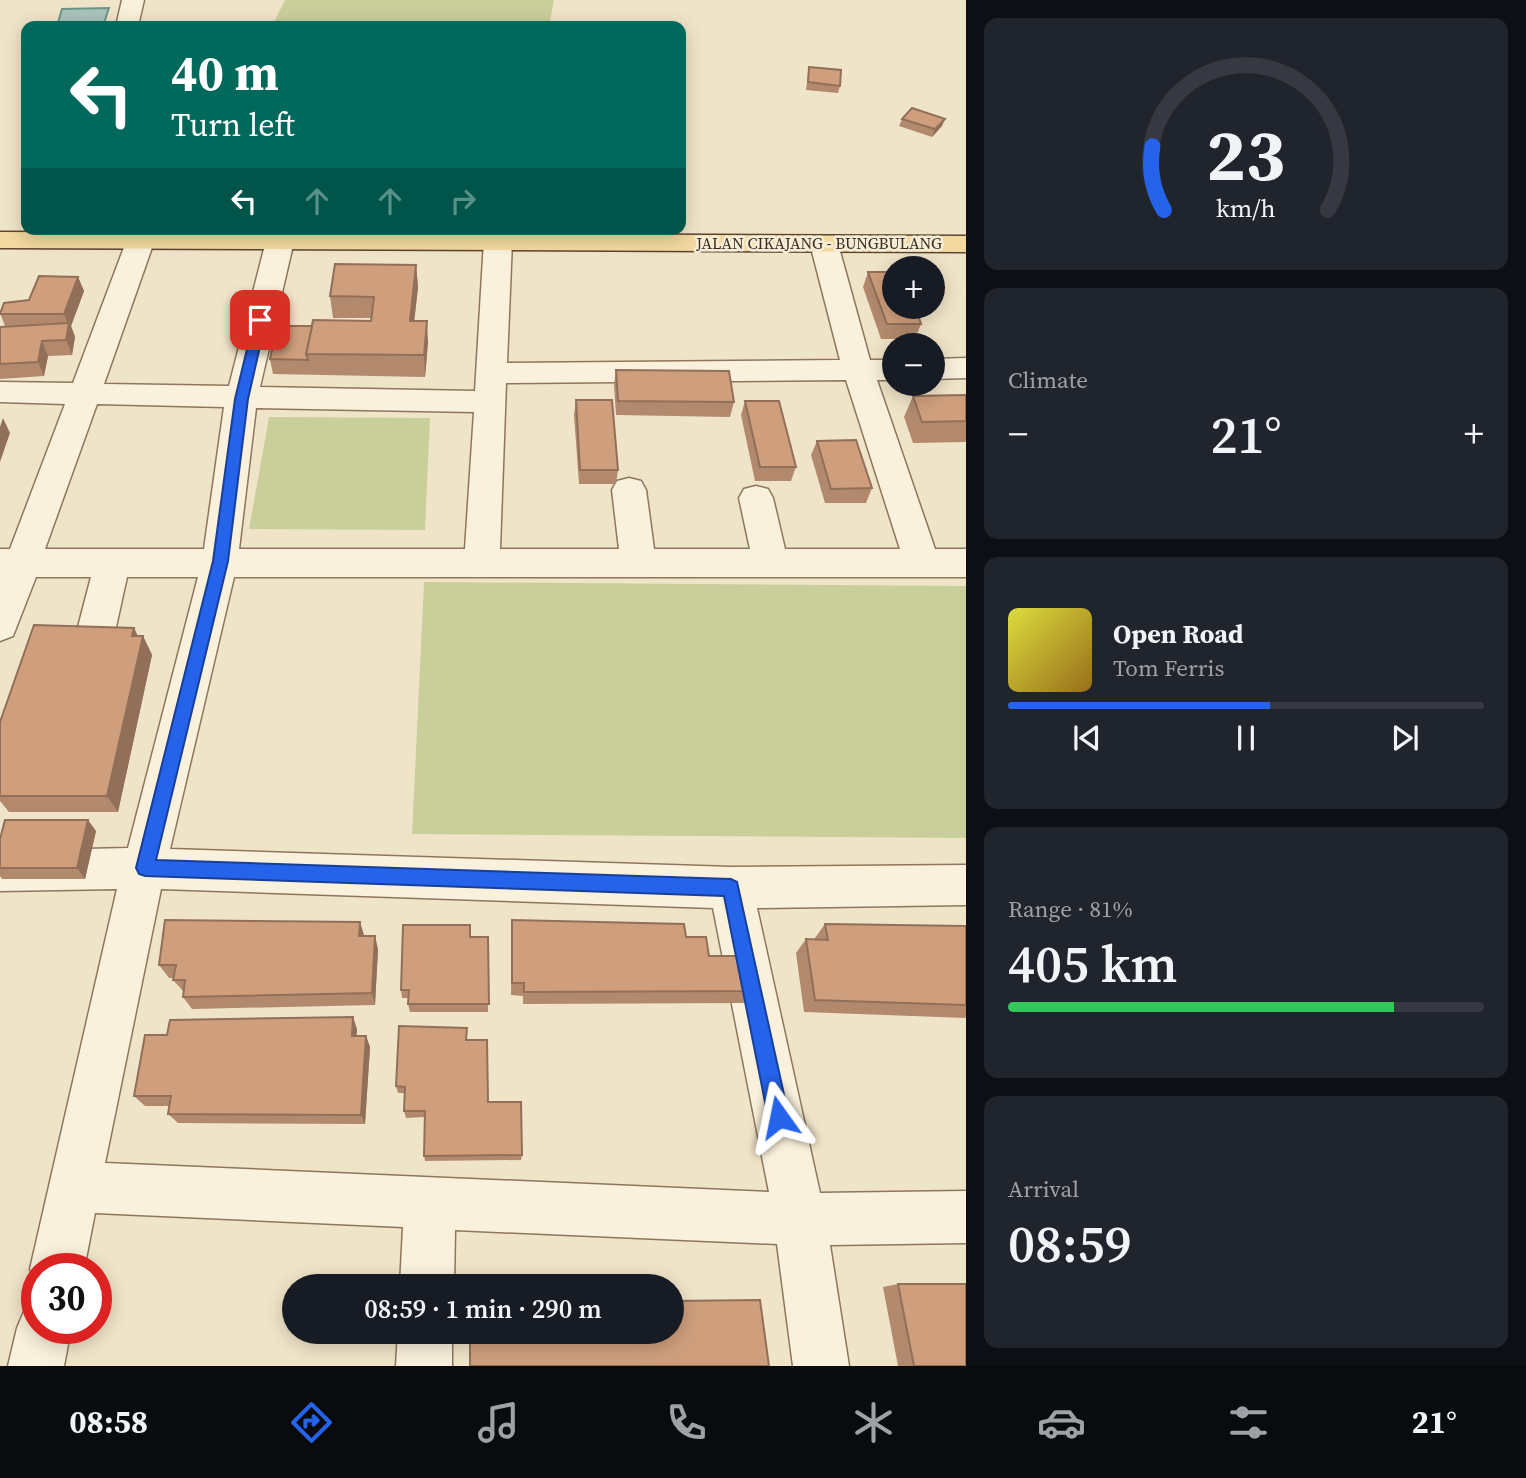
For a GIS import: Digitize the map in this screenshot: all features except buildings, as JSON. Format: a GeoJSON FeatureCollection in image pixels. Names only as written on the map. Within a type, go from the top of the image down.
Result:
{"type":"FeatureCollection","features":[{"type":"Feature","properties":{"kind":"main road","name":"JALAN CIKAJANG - BUNGBULANG"},"geometry":{"type":"LineString","coordinates":[[0,240],[121,237],[280,241],[966,244]]}},
{"type":"Feature","properties":{"kind":"street"},"geometry":{"type":"LineString","coordinates":[[128,21],[133,0]]}},
{"type":"Feature","properties":{"kind":"street"},"geometry":{"type":"LineString","coordinates":[[0,626],[11,563],[84,392],[121,237]]}},
{"type":"Feature","properties":{"kind":"street"},"geometry":{"type":"LineString","coordinates":[[61,1253],[145,868],[220,561],[241,399],[280,241]]}},
{"type":"Feature","properties":{"kind":"street"},"geometry":{"type":"LineString","coordinates":[[482,562],[498,241]]}},
{"type":"Feature","properties":{"kind":"street"},"geometry":{"type":"LineString","coordinates":[[824,244],[858,371],[922,563]]}},
{"type":"Feature","properties":{"kind":"street"},"geometry":{"type":"LineString","coordinates":[[945,369],[966,368]]}},
{"type":"Feature","properties":{"kind":"street"},"geometry":{"type":"LineString","coordinates":[[0,392],[84,392],[241,399],[882,370]]}},
{"type":"Feature","properties":{"kind":"street"},"geometry":{"type":"LineString","coordinates":[[629,490],[638,562]]}},
{"type":"Feature","properties":{"kind":"street"},"geometry":{"type":"LineString","coordinates":[[756,498],[770,562]]}},
{"type":"Feature","properties":{"kind":"street"},"geometry":{"type":"LineString","coordinates":[[97,627],[112,562]]}},
{"type":"Feature","properties":{"kind":"street"},"geometry":{"type":"LineString","coordinates":[[11,563],[966,563]]}},
{"type":"Feature","properties":{"kind":"street"},"geometry":{"type":"LineString","coordinates":[[0,871],[145,868],[731,888],[966,885]]}},
{"type":"Feature","properties":{"kind":"street"},"geometry":{"type":"LineString","coordinates":[[731,888],[800,1219],[821,1366]]}},
{"type":"Feature","properties":{"kind":"street"},"geometry":{"type":"LineString","coordinates":[[75,1187],[800,1219],[966,1217]]}},
{"type":"Feature","properties":{"kind":"street"},"geometry":{"type":"LineString","coordinates":[[427,1274],[429,1203]]}},
{"type":"Feature","properties":{"kind":"street"},"geometry":{"type":"LineString","coordinates":[[36,1366],[41,1344]]}},
{"type":"Feature","properties":{"kind":"street"},"geometry":{"type":"LineString","coordinates":[[424,1366],[425,1344]]}},
{"type":"Feature","properties":{"kind":"green space"},"geometry":{"type":"Polygon","coordinates":[[[285,0],[554,0],[550,21],[274,21],[285,0]]]}},
{"type":"Feature","properties":{"kind":"green space"},"geometry":{"type":"Polygon","coordinates":[[[269,417],[430,418],[425,530],[249,529],[269,417]]]}},
{"type":"Feature","properties":{"kind":"green space"},"geometry":{"type":"Polygon","coordinates":[[[424,582],[966,586],[966,838],[412,834],[424,582]]]}},
{"type":"Feature","properties":{"kind":"water"},"geometry":{"type":"Polygon","coordinates":[[[109,8],[105,21],[58,21],[62,9],[109,8]]]}},
{"type":"Feature","properties":{"kind":"route"},"geometry":{"type":"LineString","coordinates":[[260,320],[241,399],[220,561],[145,868],[731,888],[779,1117]]}}]}
